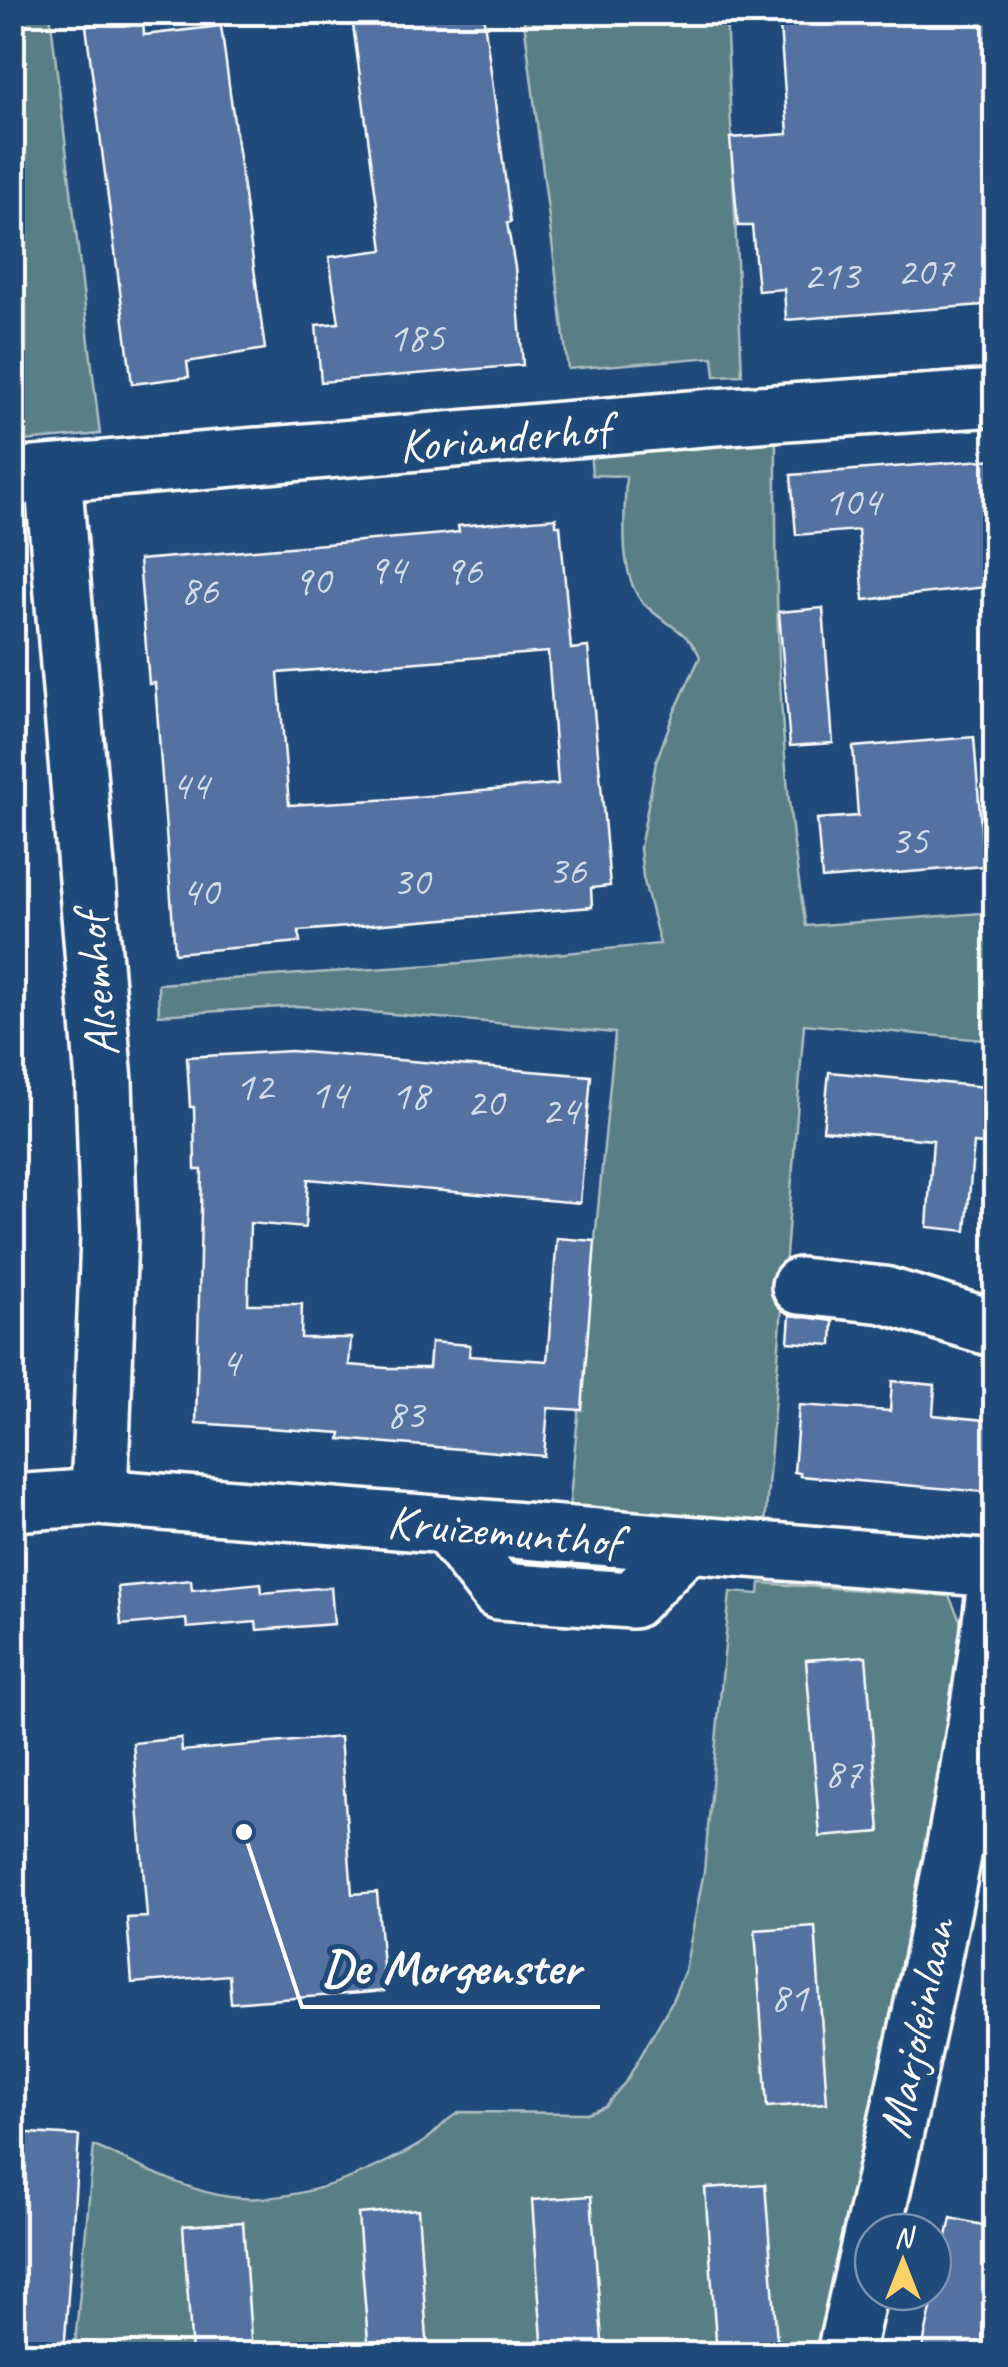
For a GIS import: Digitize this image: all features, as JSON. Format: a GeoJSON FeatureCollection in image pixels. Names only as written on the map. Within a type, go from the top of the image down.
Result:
{"type":"FeatureCollection","features":[{"type":"Feature","properties":{"kind":"street","name":"Korianderhof"},"geometry":{"type":"LineString","coordinates":[[33,476],[996,398]]}},
{"type":"Feature","properties":{"kind":"street","name":"Alsemhof"},"geometry":{"type":"LineString","coordinates":[[33,476],[104,1082],[108,1237],[99,1497]]}},
{"type":"Feature","properties":{"kind":"street"},"geometry":{"type":"LineString","coordinates":[[800,1286],[884,1295],[996,1329]]}},
{"type":"Feature","properties":{"kind":"street","name":"Kruizemunthof"},"geometry":{"type":"LineString","coordinates":[[12,1503],[99,1497],[996,1569]]}},
{"type":"Feature","properties":{"kind":"street","name":"Marjoleinlaan"},"geometry":{"type":"LineString","coordinates":[[845,2354],[945,1886],[984,1681],[996,1582]]}},
{"type":"Feature","properties":{"kind":"green space"},"geometry":{"type":"Polygon","coordinates":[[[13,12],[50,13],[100,434],[13,442],[13,12]]]}},
{"type":"Feature","properties":{"kind":"green space"},"geometry":{"type":"Polygon","coordinates":[[[523,13],[726,13],[742,375],[715,376],[713,357],[568,369],[523,13]]]}},
{"type":"Feature","properties":{"kind":"green space"},"geometry":{"type":"Polygon","coordinates":[[[776,435],[780,682],[789,804],[806,926],[995,912],[995,1041],[804,1024],[765,1526],[569,1509],[615,1033],[298,1006],[159,1015],[158,984],[461,963],[660,944],[640,848],[656,762],[700,657],[690,641],[636,593],[626,562],[626,476],[592,475],[590,450],[776,435]]]}},
{"type":"Feature","properties":{"kind":"green space"},"geometry":{"type":"Polygon","coordinates":[[[760,1583],[949,1596],[964,1629],[961,1710],[818,2354],[74,2354],[94,2146],[195,2189],[230,2197],[271,2197],[314,2190],[374,2168],[423,2143],[460,2112],[587,2113],[605,2106],[627,2080],[671,2003],[685,1970],[704,1871],[730,1592],[759,1594],[760,1583]]]}},
{"type":"Feature","properties":{"kind":"building"},"geometry":{"type":"Polygon","coordinates":[[[382,12],[483,12],[511,222],[507,223],[515,267],[523,365],[321,382],[316,325],[339,323],[329,257],[383,250],[352,17],[382,12]]]}},
{"type":"Feature","properties":{"kind":"building"},"geometry":{"type":"Polygon","coordinates":[[[779,12],[996,12],[996,304],[786,320],[784,289],[758,291],[752,226],[738,226],[730,138],[788,134],[779,12]]]}},
{"type":"Feature","properties":{"kind":"building"},"geometry":{"type":"Polygon","coordinates":[[[143,19],[144,35],[221,26],[265,349],[187,362],[189,377],[132,384],[86,26],[143,19]]]}},
{"type":"Feature","properties":{"kind":"building"},"geometry":{"type":"Polygon","coordinates":[[[996,459],[996,586],[864,600],[858,530],[796,535],[791,475],[996,459]]]}},
{"type":"Feature","properties":{"kind":"building"},"geometry":{"type":"Polygon","coordinates":[[[556,518],[556,525],[560,525],[571,649],[588,647],[610,886],[591,888],[592,907],[299,931],[300,942],[175,953],[155,683],[149,684],[139,560],[443,534],[459,532],[458,526],[556,518]],[[548,652],[278,673],[289,805],[558,784],[548,652]]]}},
{"type":"Feature","properties":{"kind":"building"},"geometry":{"type":"Polygon","coordinates":[[[823,608],[833,743],[790,746],[779,612],[823,608]]]}},
{"type":"Feature","properties":{"kind":"building"},"geometry":{"type":"Polygon","coordinates":[[[974,737],[984,866],[822,879],[817,819],[858,816],[853,747],[974,737]]]}},
{"type":"Feature","properties":{"kind":"building"},"geometry":{"type":"Polygon","coordinates":[[[291,1051],[591,1076],[580,1203],[308,1179],[305,1228],[250,1223],[248,1304],[302,1304],[301,1338],[351,1338],[349,1365],[387,1368],[429,1368],[431,1342],[470,1345],[469,1356],[547,1361],[557,1238],[595,1241],[582,1410],[548,1408],[544,1456],[340,1439],[341,1433],[196,1423],[202,1170],[195,1170],[194,1107],[190,1107],[187,1057],[291,1051]]]}},
{"type":"Feature","properties":{"kind":"building"},"geometry":{"type":"Polygon","coordinates":[[[829,1072],[996,1088],[996,1146],[974,1143],[966,1231],[927,1227],[933,1140],[823,1130],[829,1072]]]}},
{"type":"Feature","properties":{"kind":"building"},"geometry":{"type":"Polygon","coordinates":[[[790,1315],[833,1321],[832,1345],[788,1342],[790,1315]]]}},
{"type":"Feature","properties":{"kind":"building"},"geometry":{"type":"Polygon","coordinates":[[[892,1381],[935,1385],[933,1415],[996,1421],[996,1493],[800,1476],[794,1472],[799,1405],[890,1411],[892,1381]]]}},
{"type":"Feature","properties":{"kind":"building"},"geometry":{"type":"Polygon","coordinates":[[[191,1580],[192,1590],[261,1583],[262,1593],[331,1587],[334,1624],[257,1630],[256,1622],[187,1628],[186,1619],[121,1625],[118,1587],[191,1580]]]}},
{"type":"Feature","properties":{"kind":"building"},"geometry":{"type":"Polygon","coordinates":[[[866,1656],[880,1832],[820,1837],[806,1660],[866,1656]]]}},
{"type":"Feature","properties":{"kind":"building"},"geometry":{"type":"Polygon","coordinates":[[[340,1737],[352,1894],[377,1892],[385,1991],[231,2003],[229,1975],[132,1983],[127,1918],[147,1917],[133,1743],[181,1738],[182,1751],[340,1737]]]}},
{"type":"Feature","properties":{"kind":"building"},"geometry":{"type":"Polygon","coordinates":[[[815,1926],[827,2103],[767,2107],[755,1930],[815,1926]]]}},
{"type":"Feature","properties":{"kind":"building"},"geometry":{"type":"Polygon","coordinates":[[[12,2132],[79,2136],[64,2354],[12,2354],[12,2132]]]}},
{"type":"Feature","properties":{"kind":"building"},"geometry":{"type":"Polygon","coordinates":[[[765,2184],[778,2354],[717,2354],[705,2188],[765,2184]]]}},
{"type":"Feature","properties":{"kind":"building"},"geometry":{"type":"Polygon","coordinates":[[[591,2196],[603,2354],[543,2354],[532,2200],[591,2196]]]}},
{"type":"Feature","properties":{"kind":"building"},"geometry":{"type":"Polygon","coordinates":[[[418,2209],[428,2354],[369,2354],[358,2214],[418,2209]]]}},
{"type":"Feature","properties":{"kind":"building"},"geometry":{"type":"Polygon","coordinates":[[[953,2218],[996,2228],[996,2354],[921,2354],[930,2312],[953,2312],[953,2218]]]}},
{"type":"Feature","properties":{"kind":"building"},"geometry":{"type":"Polygon","coordinates":[[[243,2222],[252,2354],[192,2354],[183,2226],[243,2222]]]}},
{"type":"Feature","properties":{"kind":"place","name":"De Morgenster"},"geometry":{"type":"Point","coordinates":[244,1832]}}]}
